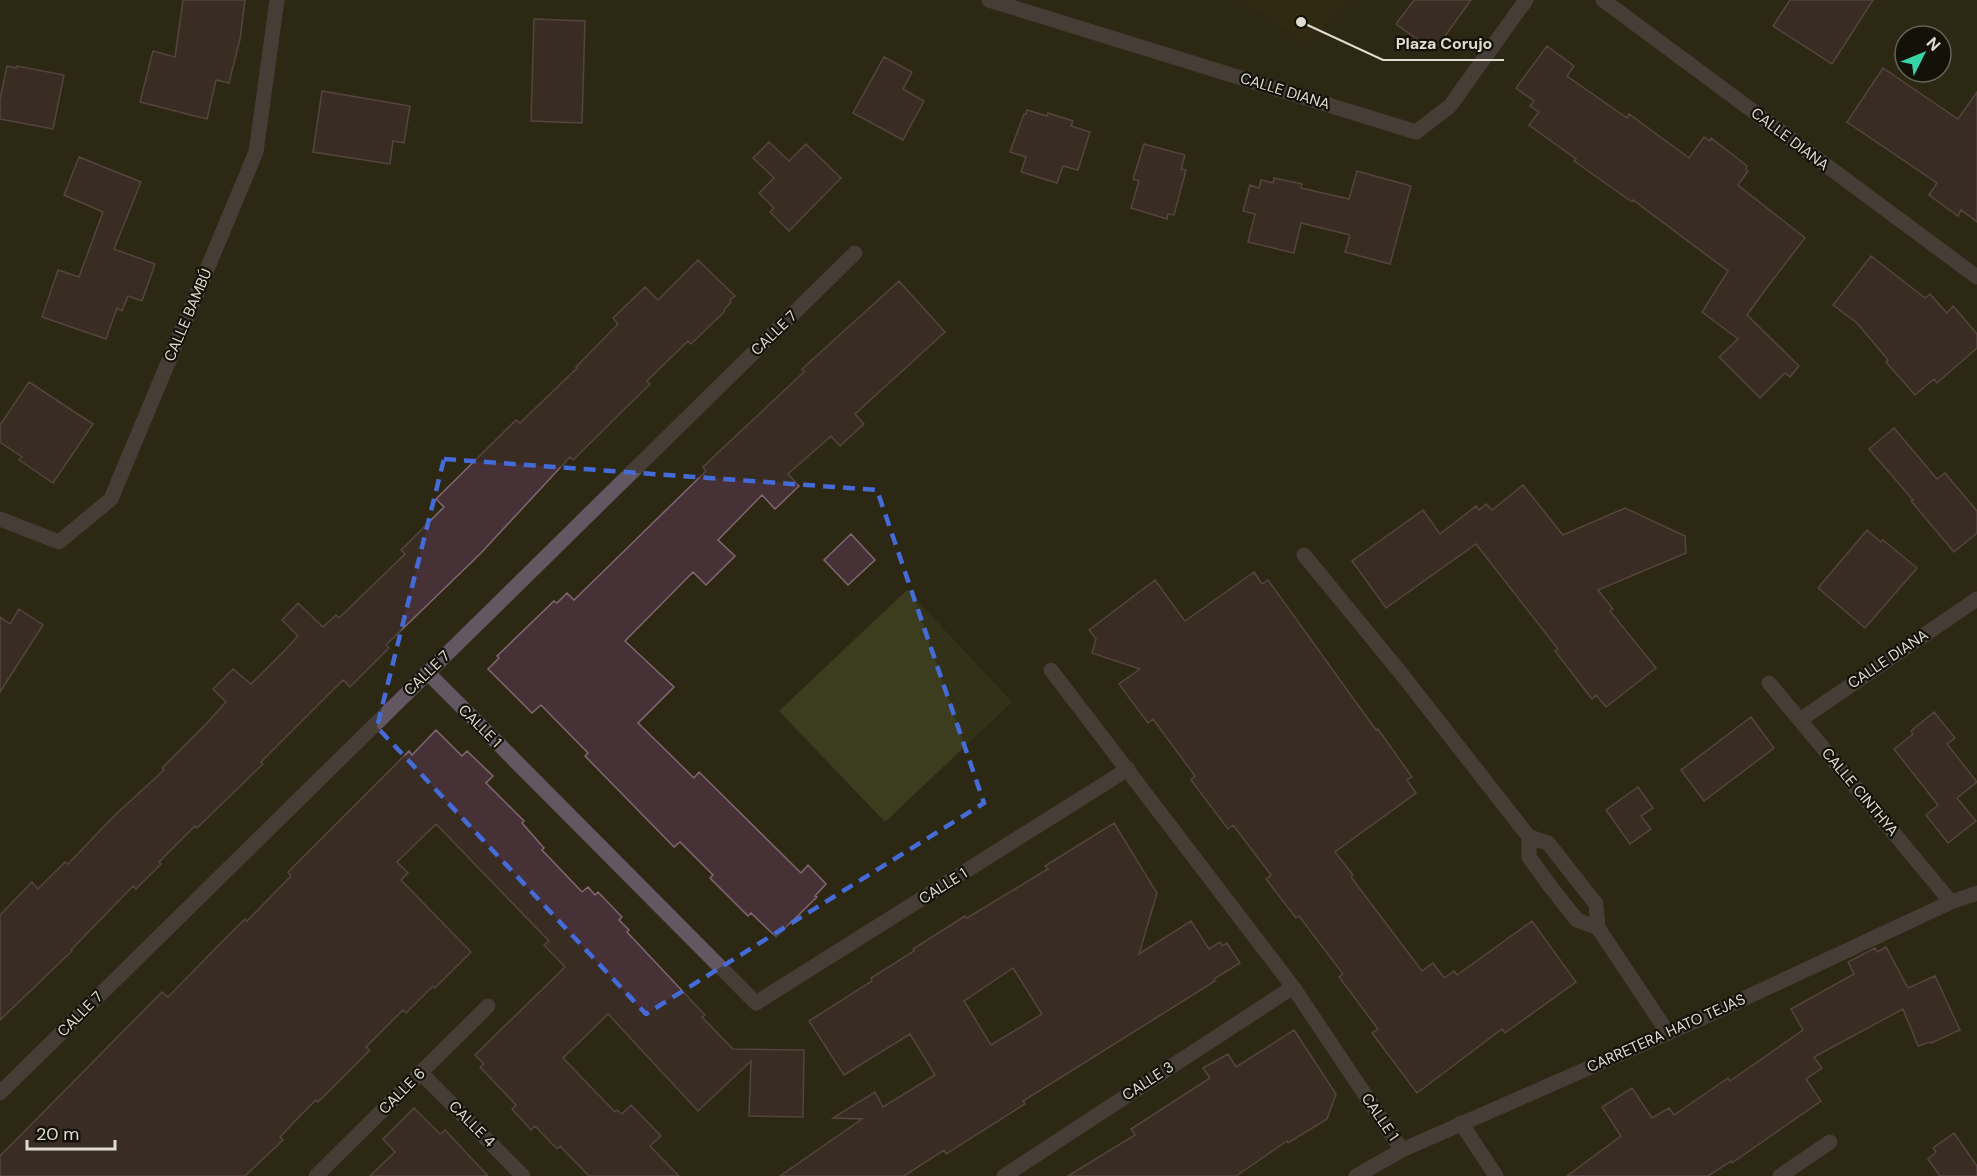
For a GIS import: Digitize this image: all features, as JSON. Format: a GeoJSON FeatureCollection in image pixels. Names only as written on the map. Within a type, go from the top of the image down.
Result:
{"type":"FeatureCollection","features":[{"type":"Feature","properties":{"kind":"street","name":"CALLE BAMBÚ"},"geometry":{"type":"LineString","coordinates":[[0,519],[59,542],[111,499],[255,152],[277,0]]}},
{"type":"Feature","properties":{"kind":"street","name":"CALLE DIANA"},"geometry":{"type":"LineString","coordinates":[[989,0],[1416,132],[1450,106],[1526,0]]}},
{"type":"Feature","properties":{"kind":"street","name":"CALLE DIANA"},"geometry":{"type":"LineString","coordinates":[[1603,0],[1977,277]]}},
{"type":"Feature","properties":{"kind":"street","name":"CALLE 7"},"geometry":{"type":"LineString","coordinates":[[0,1093],[855,253]]}},
{"type":"Feature","properties":{"kind":"street"},"geometry":{"type":"LineString","coordinates":[[1304,555],[1400,672],[1529,837],[1548,843],[1596,904],[1598,928],[1668,1033]]}},
{"type":"Feature","properties":{"kind":"street","name":"CALLE DIANA"},"geometry":{"type":"LineString","coordinates":[[1800,720],[1977,599]]}},
{"type":"Feature","properties":{"kind":"street"},"geometry":{"type":"LineString","coordinates":[[1052,670],[1128,770]]}},
{"type":"Feature","properties":{"kind":"street","name":"CALLE 1"},"geometry":{"type":"LineString","coordinates":[[427,672],[756,1003],[1128,770],[1293,987],[1402,1150]]}},
{"type":"Feature","properties":{"kind":"street","name":"CALLE CINTHYA"},"geometry":{"type":"LineString","coordinates":[[1769,683],[1951,902]]}},
{"type":"Feature","properties":{"kind":"street"},"geometry":{"type":"LineString","coordinates":[[1529,837],[1529,857],[1550,886],[1577,920],[1598,928]]}},
{"type":"Feature","properties":{"kind":"street","name":"CARRETERA HATO TEJAS"},"geometry":{"type":"LineString","coordinates":[[1356,1176],[1402,1150],[1461,1123],[1668,1033],[1951,902],[1977,893]]}},
{"type":"Feature","properties":{"kind":"street","name":"CALLE 3"},"geometry":{"type":"LineString","coordinates":[[1004,1176],[1293,987]]}},
{"type":"Feature","properties":{"kind":"street","name":"CALLE 6"},"geometry":{"type":"LineString","coordinates":[[316,1176],[488,1006]]}},
{"type":"Feature","properties":{"kind":"street","name":"CALLE 4"},"geometry":{"type":"LineString","coordinates":[[421,1073],[523,1176]]}},
{"type":"Feature","properties":{"kind":"street"},"geometry":{"type":"LineString","coordinates":[[1461,1123],[1496,1176]]}},
{"type":"Feature","properties":{"kind":"street"},"geometry":{"type":"LineString","coordinates":[[1780,1176],[1830,1142]]}},
{"type":"Feature","properties":{"kind":"highlighted area"},"geometry":{"type":"Polygon","coordinates":[[[444,459],[877,490],[984,803],[646,1014],[377,727],[444,459]]]}},
{"type":"Feature","properties":{"kind":"shaded area"},"geometry":{"type":"Polygon","coordinates":[[[1242,0],[1347,0],[1307,44],[1242,0]]]}},
{"type":"Feature","properties":{"kind":"green space"},"geometry":{"type":"Polygon","coordinates":[[[907,590],[1012,702],[885,822],[779,711],[907,590]]]}},
{"type":"Feature","properties":{"kind":"building"},"geometry":{"type":"Polygon","coordinates":[[[183,0],[245,0],[240,39],[229,83],[216,80],[207,119],[140,102],[153,51],[175,57],[183,0]]]}},
{"type":"Feature","properties":{"kind":"building"},"geometry":{"type":"Polygon","coordinates":[[[1414,0],[1471,0],[1434,51],[1396,24],[1414,0]]]}},
{"type":"Feature","properties":{"kind":"building"},"geometry":{"type":"Polygon","coordinates":[[[1790,0],[1873,0],[1832,64],[1773,26],[1790,0]]]}},
{"type":"Feature","properties":{"kind":"building"},"geometry":{"type":"Polygon","coordinates":[[[534,19],[585,21],[582,123],[531,121],[534,19]]]}},
{"type":"Feature","properties":{"kind":"building"},"geometry":{"type":"Polygon","coordinates":[[[1547,46],[1574,66],[1567,76],[1627,118],[1629,114],[1689,158],[1704,137],[1710,141],[1711,138],[1747,166],[1748,171],[1738,185],[1805,238],[1747,315],[1799,366],[1790,377],[1785,373],[1760,398],[1719,357],[1738,339],[1702,312],[1728,271],[1633,200],[1632,202],[1574,161],[1576,159],[1529,125],[1539,112],[1530,106],[1534,101],[1516,88],[1547,46]]]}},
{"type":"Feature","properties":{"kind":"building"},"geometry":{"type":"Polygon","coordinates":[[[884,57],[912,72],[903,89],[924,101],[903,140],[853,113],[884,57]]]}},
{"type":"Feature","properties":{"kind":"building"},"geometry":{"type":"Polygon","coordinates":[[[7,66],[64,75],[53,129],[0,119],[0,99],[7,66]]]}},
{"type":"Feature","properties":{"kind":"building"},"geometry":{"type":"Polygon","coordinates":[[[1883,68],[1893,75],[1893,84],[1907,84],[1958,119],[1977,92],[1977,222],[1961,210],[1958,216],[1929,195],[1937,183],[1847,122],[1883,68]]]}},
{"type":"Feature","properties":{"kind":"building"},"geometry":{"type":"Polygon","coordinates":[[[322,91],[410,106],[404,143],[393,141],[390,164],[313,152],[322,91]]]}},
{"type":"Feature","properties":{"kind":"building"},"geometry":{"type":"Polygon","coordinates":[[[1027,110],[1047,116],[1048,113],[1073,121],[1071,126],[1090,132],[1078,170],[1063,166],[1057,183],[1021,172],[1026,157],[1010,152],[1027,110]]]}},
{"type":"Feature","properties":{"kind":"building"},"geometry":{"type":"Polygon","coordinates":[[[769,142],[789,161],[806,144],[841,178],[789,231],[770,212],[774,208],[759,193],[774,178],[753,158],[769,142]]]}},
{"type":"Feature","properties":{"kind":"building"},"geometry":{"type":"Polygon","coordinates":[[[1144,144],[1185,155],[1181,169],[1186,170],[1174,215],[1168,214],[1167,219],[1131,208],[1139,181],[1133,179],[1144,144]]]}},
{"type":"Feature","properties":{"kind":"building"},"geometry":{"type":"Polygon","coordinates":[[[79,157],[141,182],[114,249],[155,264],[142,301],[128,296],[122,311],[117,308],[106,339],[42,317],[58,270],[79,277],[103,212],[64,195],[79,157]]]}},
{"type":"Feature","properties":{"kind":"building"},"geometry":{"type":"Polygon","coordinates":[[[1357,171],[1411,186],[1390,264],[1345,252],[1350,235],[1301,223],[1294,253],[1248,242],[1255,214],[1243,211],[1250,185],[1259,188],[1261,180],[1273,183],[1274,178],[1302,184],[1301,188],[1349,199],[1357,171]]]}},
{"type":"Feature","properties":{"kind":"building"},"geometry":{"type":"Polygon","coordinates":[[[1871,256],[1925,298],[1930,294],[1947,313],[1953,306],[1977,334],[1977,348],[1937,383],[1934,379],[1915,395],[1886,362],[1888,360],[1857,323],[1833,305],[1871,256]]]}},
{"type":"Feature","properties":{"kind":"building"},"geometry":{"type":"Polygon","coordinates":[[[698,260],[735,296],[730,300],[724,312],[691,344],[688,341],[647,381],[650,384],[573,460],[570,457],[481,553],[386,645],[389,648],[350,687],[343,680],[261,762],[263,764],[197,828],[195,826],[136,889],[133,886],[72,951],[0,1020],[0,915],[32,882],[38,889],[65,862],[68,864],[114,816],[164,770],[162,768],[226,702],[213,689],[233,669],[251,684],[286,649],[298,636],[282,620],[298,603],[323,627],[336,615],[339,618],[405,554],[401,550],[444,507],[436,499],[516,420],[520,423],[577,368],[618,324],[613,318],[645,287],[658,300],[698,260]]]}},
{"type":"Feature","properties":{"kind":"building"},"geometry":{"type":"Polygon","coordinates":[[[899,281],[945,332],[855,414],[864,424],[840,446],[831,436],[788,474],[799,486],[775,509],[762,495],[718,540],[735,556],[706,585],[693,572],[625,641],[674,687],[638,723],[694,778],[699,772],[801,873],[808,865],[826,884],[815,896],[817,897],[776,937],[751,913],[748,916],[710,878],[713,875],[680,842],[674,847],[585,756],[588,753],[541,705],[532,713],[488,669],[499,658],[497,656],[554,601],[557,603],[567,593],[574,600],[706,471],[703,467],[804,372],[802,369],[899,281]]]}},
{"type":"Feature","properties":{"kind":"building"},"geometry":{"type":"Polygon","coordinates":[[[29,382],[93,424],[53,483],[19,460],[22,457],[0,442],[0,425],[29,382]]]}},
{"type":"Feature","properties":{"kind":"building"},"geometry":{"type":"Polygon","coordinates":[[[1894,428],[1937,479],[1945,473],[1977,511],[1977,533],[1954,552],[1869,449],[1894,428]]]}},
{"type":"Feature","properties":{"kind":"building"},"geometry":{"type":"Polygon","coordinates":[[[1523,485],[1563,535],[1625,508],[1685,536],[1686,553],[1598,590],[1613,609],[1610,611],[1656,668],[1606,707],[1596,695],[1592,699],[1555,651],[1558,649],[1476,544],[1386,608],[1352,561],[1423,510],[1440,534],[1476,506],[1479,510],[1486,504],[1492,510],[1523,485]]]}},
{"type":"Feature","properties":{"kind":"building"},"geometry":{"type":"Polygon","coordinates":[[[1867,530],[1917,568],[1865,628],[1818,588],[1867,530]]]}},
{"type":"Feature","properties":{"kind":"building"},"geometry":{"type":"Polygon","coordinates":[[[851,534],[875,560],[848,585],[824,560],[851,534]]]}},
{"type":"Feature","properties":{"kind":"building"},"geometry":{"type":"Polygon","coordinates":[[[1254,572],[1262,584],[1268,580],[1412,777],[1407,780],[1416,793],[1335,852],[1353,875],[1351,877],[1422,971],[1433,963],[1444,978],[1454,971],[1457,975],[1532,921],[1576,982],[1505,1033],[1502,1029],[1417,1093],[1372,1033],[1378,1029],[1339,977],[1343,974],[1299,916],[1296,918],[1266,879],[1271,875],[1233,825],[1228,829],[1191,780],[1195,776],[1153,719],[1148,723],[1119,684],[1140,669],[1092,653],[1096,639],[1089,630],[1155,580],[1185,621],[1254,572]]]}},
{"type":"Feature","properties":{"kind":"building"},"geometry":{"type":"Polygon","coordinates":[[[19,609],[43,625],[0,692],[0,617],[10,624],[19,609]]]}},
{"type":"Feature","properties":{"kind":"building"},"geometry":{"type":"Polygon","coordinates":[[[1934,712],[1955,738],[1947,744],[1977,782],[1957,798],[1976,821],[1948,843],[1926,815],[1938,805],[1894,749],[1913,734],[1911,731],[1934,712]]]}},
{"type":"Feature","properties":{"kind":"building"},"geometry":{"type":"Polygon","coordinates":[[[1751,717],[1774,748],[1704,801],[1681,770],[1751,717]]]}},
{"type":"Feature","properties":{"kind":"building"},"geometry":{"type":"Polygon","coordinates":[[[436,730],[462,756],[467,751],[493,776],[486,783],[524,821],[522,823],[544,848],[542,850],[582,892],[588,887],[595,895],[598,892],[622,917],[619,920],[629,930],[627,932],[705,1015],[702,1017],[733,1049],[804,1050],[803,1117],[749,1116],[751,1061],[698,1111],[608,1014],[563,1058],[615,1112],[617,1110],[622,1114],[631,1105],[661,1136],[650,1146],[679,1176],[589,1176],[560,1146],[557,1149],[535,1126],[531,1130],[512,1109],[516,1105],[480,1067],[484,1064],[475,1055],[565,967],[544,945],[549,941],[436,824],[397,862],[408,873],[401,880],[471,952],[406,1013],[403,1010],[366,1047],[370,1050],[318,1102],[316,1100],[298,1118],[280,1137],[283,1140],[245,1176],[0,1176],[0,1156],[162,992],[168,997],[245,919],[247,921],[291,876],[288,872],[409,751],[412,755],[436,730]]]}},
{"type":"Feature","properties":{"kind":"building"},"geometry":{"type":"Polygon","coordinates":[[[1638,787],[1653,808],[1641,816],[1651,829],[1630,844],[1606,810],[1638,787]]]}},
{"type":"Feature","properties":{"kind":"building"},"geometry":{"type":"Polygon","coordinates":[[[1114,823],[1157,893],[1139,954],[1191,921],[1209,949],[1220,942],[1222,946],[1227,943],[1240,963],[1023,1101],[1025,1104],[946,1154],[944,1150],[904,1176],[780,1176],[862,1119],[833,1118],[875,1092],[883,1107],[935,1075],[910,1034],[844,1075],[809,1021],[872,981],[871,978],[914,951],[913,949],[965,916],[967,918],[1048,869],[1045,866],[1114,823]],[[1013,968],[964,1001],[991,1045],[1042,1014],[1013,968]]]}},
{"type":"Feature","properties":{"kind":"building"},"geometry":{"type":"Polygon","coordinates":[[[1886,947],[1908,988],[1935,976],[1960,1030],[1931,1043],[1918,1046],[1903,1009],[1814,1057],[1822,1068],[1806,1079],[1821,1101],[1732,1163],[1731,1161],[1708,1176],[1567,1176],[1621,1136],[1602,1107],[1632,1088],[1652,1118],[1669,1108],[1674,1115],[1728,1078],[1730,1081],[1803,1030],[1791,1009],[1854,974],[1848,962],[1875,948],[1877,952],[1886,947]]]}},
{"type":"Feature","properties":{"kind":"building"},"geometry":{"type":"Polygon","coordinates":[[[1294,1030],[1336,1094],[1327,1119],[1288,1143],[1287,1141],[1236,1176],[1068,1176],[1135,1135],[1131,1129],[1210,1078],[1203,1068],[1228,1054],[1236,1067],[1294,1030]]]}},
{"type":"Feature","properties":{"kind":"building"},"geometry":{"type":"Polygon","coordinates":[[[414,1108],[440,1134],[445,1130],[488,1176],[370,1176],[395,1152],[383,1139],[414,1108]]]}},
{"type":"Feature","properties":{"kind":"building"},"geometry":{"type":"Polygon","coordinates":[[[1954,1133],[1977,1166],[1977,1176],[1940,1176],[1928,1159],[1936,1152],[1933,1148],[1954,1133]]]}},
{"type":"Feature","properties":{"kind":"place","name":"Plaza Corujo"},"geometry":{"type":"Point","coordinates":[1301,22]}}]}
